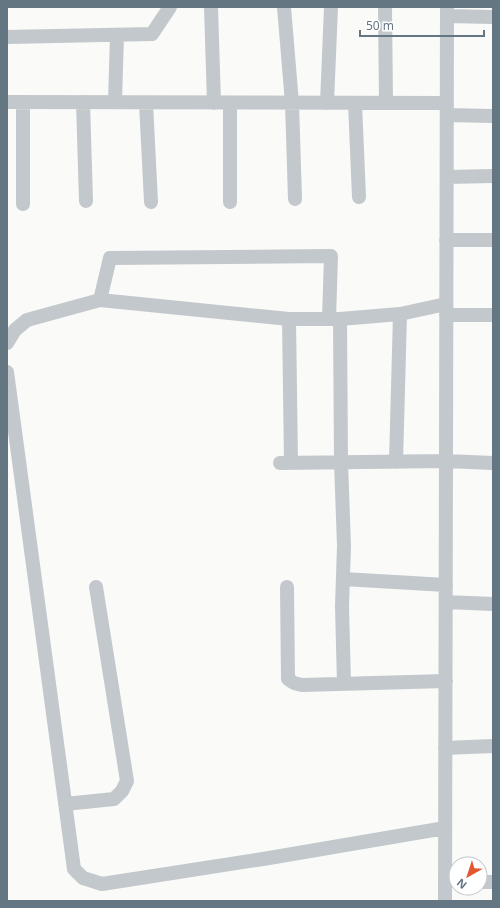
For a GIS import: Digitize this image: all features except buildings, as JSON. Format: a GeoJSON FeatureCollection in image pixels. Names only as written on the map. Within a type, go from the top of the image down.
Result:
{"type":"FeatureCollection","features":[{"type":"Feature","properties":{"kind":"street"},"geometry":{"type":"LineString","coordinates":[[7,37],[152,34],[170,7]]}},
{"type":"Feature","properties":{"kind":"street"},"geometry":{"type":"LineString","coordinates":[[211,7],[214,103]]}},
{"type":"Feature","properties":{"kind":"street"},"geometry":{"type":"LineString","coordinates":[[284,7],[292,103],[295,199]]}},
{"type":"Feature","properties":{"kind":"street"},"geometry":{"type":"LineString","coordinates":[[327,103],[331,7]]}},
{"type":"Feature","properties":{"kind":"street"},"geometry":{"type":"LineString","coordinates":[[385,7],[386,103]]}},
{"type":"Feature","properties":{"kind":"street"},"geometry":{"type":"LineString","coordinates":[[448,856],[445,828],[447,11],[493,17]]}},
{"type":"Feature","properties":{"kind":"street"},"geometry":{"type":"LineString","coordinates":[[115,102],[117,35]]}},
{"type":"Feature","properties":{"kind":"street"},"geometry":{"type":"LineString","coordinates":[[7,102],[386,103],[447,109],[493,116]]}},
{"type":"Feature","properties":{"kind":"street"},"geometry":{"type":"LineString","coordinates":[[22,102],[23,204]]}},
{"type":"Feature","properties":{"kind":"street"},"geometry":{"type":"LineString","coordinates":[[83,102],[86,201]]}},
{"type":"Feature","properties":{"kind":"street"},"geometry":{"type":"LineString","coordinates":[[146,103],[152,202]]}},
{"type":"Feature","properties":{"kind":"street"},"geometry":{"type":"LineString","coordinates":[[230,103],[230,202]]}},
{"type":"Feature","properties":{"kind":"street"},"geometry":{"type":"LineString","coordinates":[[355,103],[360,197]]}},
{"type":"Feature","properties":{"kind":"street"},"geometry":{"type":"LineString","coordinates":[[447,177],[493,176]]}},
{"type":"Feature","properties":{"kind":"street"},"geometry":{"type":"LineString","coordinates":[[446,240],[493,240]]}},
{"type":"Feature","properties":{"kind":"street"},"geometry":{"type":"LineString","coordinates":[[100,300],[110,258],[331,256],[344,546],[342,606],[344,684]]}},
{"type":"Feature","properties":{"kind":"street"},"geometry":{"type":"LineString","coordinates":[[7,343],[15,330],[27,320],[100,300],[289,319],[335,319],[446,310],[493,315]]}},
{"type":"Feature","properties":{"kind":"street"},"geometry":{"type":"LineString","coordinates":[[396,462],[400,314]]}},
{"type":"Feature","properties":{"kind":"street"},"geometry":{"type":"LineString","coordinates":[[289,319],[285,463],[446,461],[493,463]]}},
{"type":"Feature","properties":{"kind":"street"},"geometry":{"type":"LineString","coordinates":[[7,372],[74,870],[83,878],[102,884],[269,858],[445,828]]}},
{"type":"Feature","properties":{"kind":"street"},"geometry":{"type":"LineString","coordinates":[[343,579],[446,585]]}},
{"type":"Feature","properties":{"kind":"street"},"geometry":{"type":"LineString","coordinates":[[65,804],[114,798],[122,791],[127,781],[96,587]]}},
{"type":"Feature","properties":{"kind":"street"},"geometry":{"type":"LineString","coordinates":[[287,587],[288,679],[294,683],[302,685],[446,681]]}},
{"type":"Feature","properties":{"kind":"street"},"geometry":{"type":"LineString","coordinates":[[446,602],[493,604]]}},
{"type":"Feature","properties":{"kind":"street"},"geometry":{"type":"LineString","coordinates":[[445,748],[493,746]]}}]}
